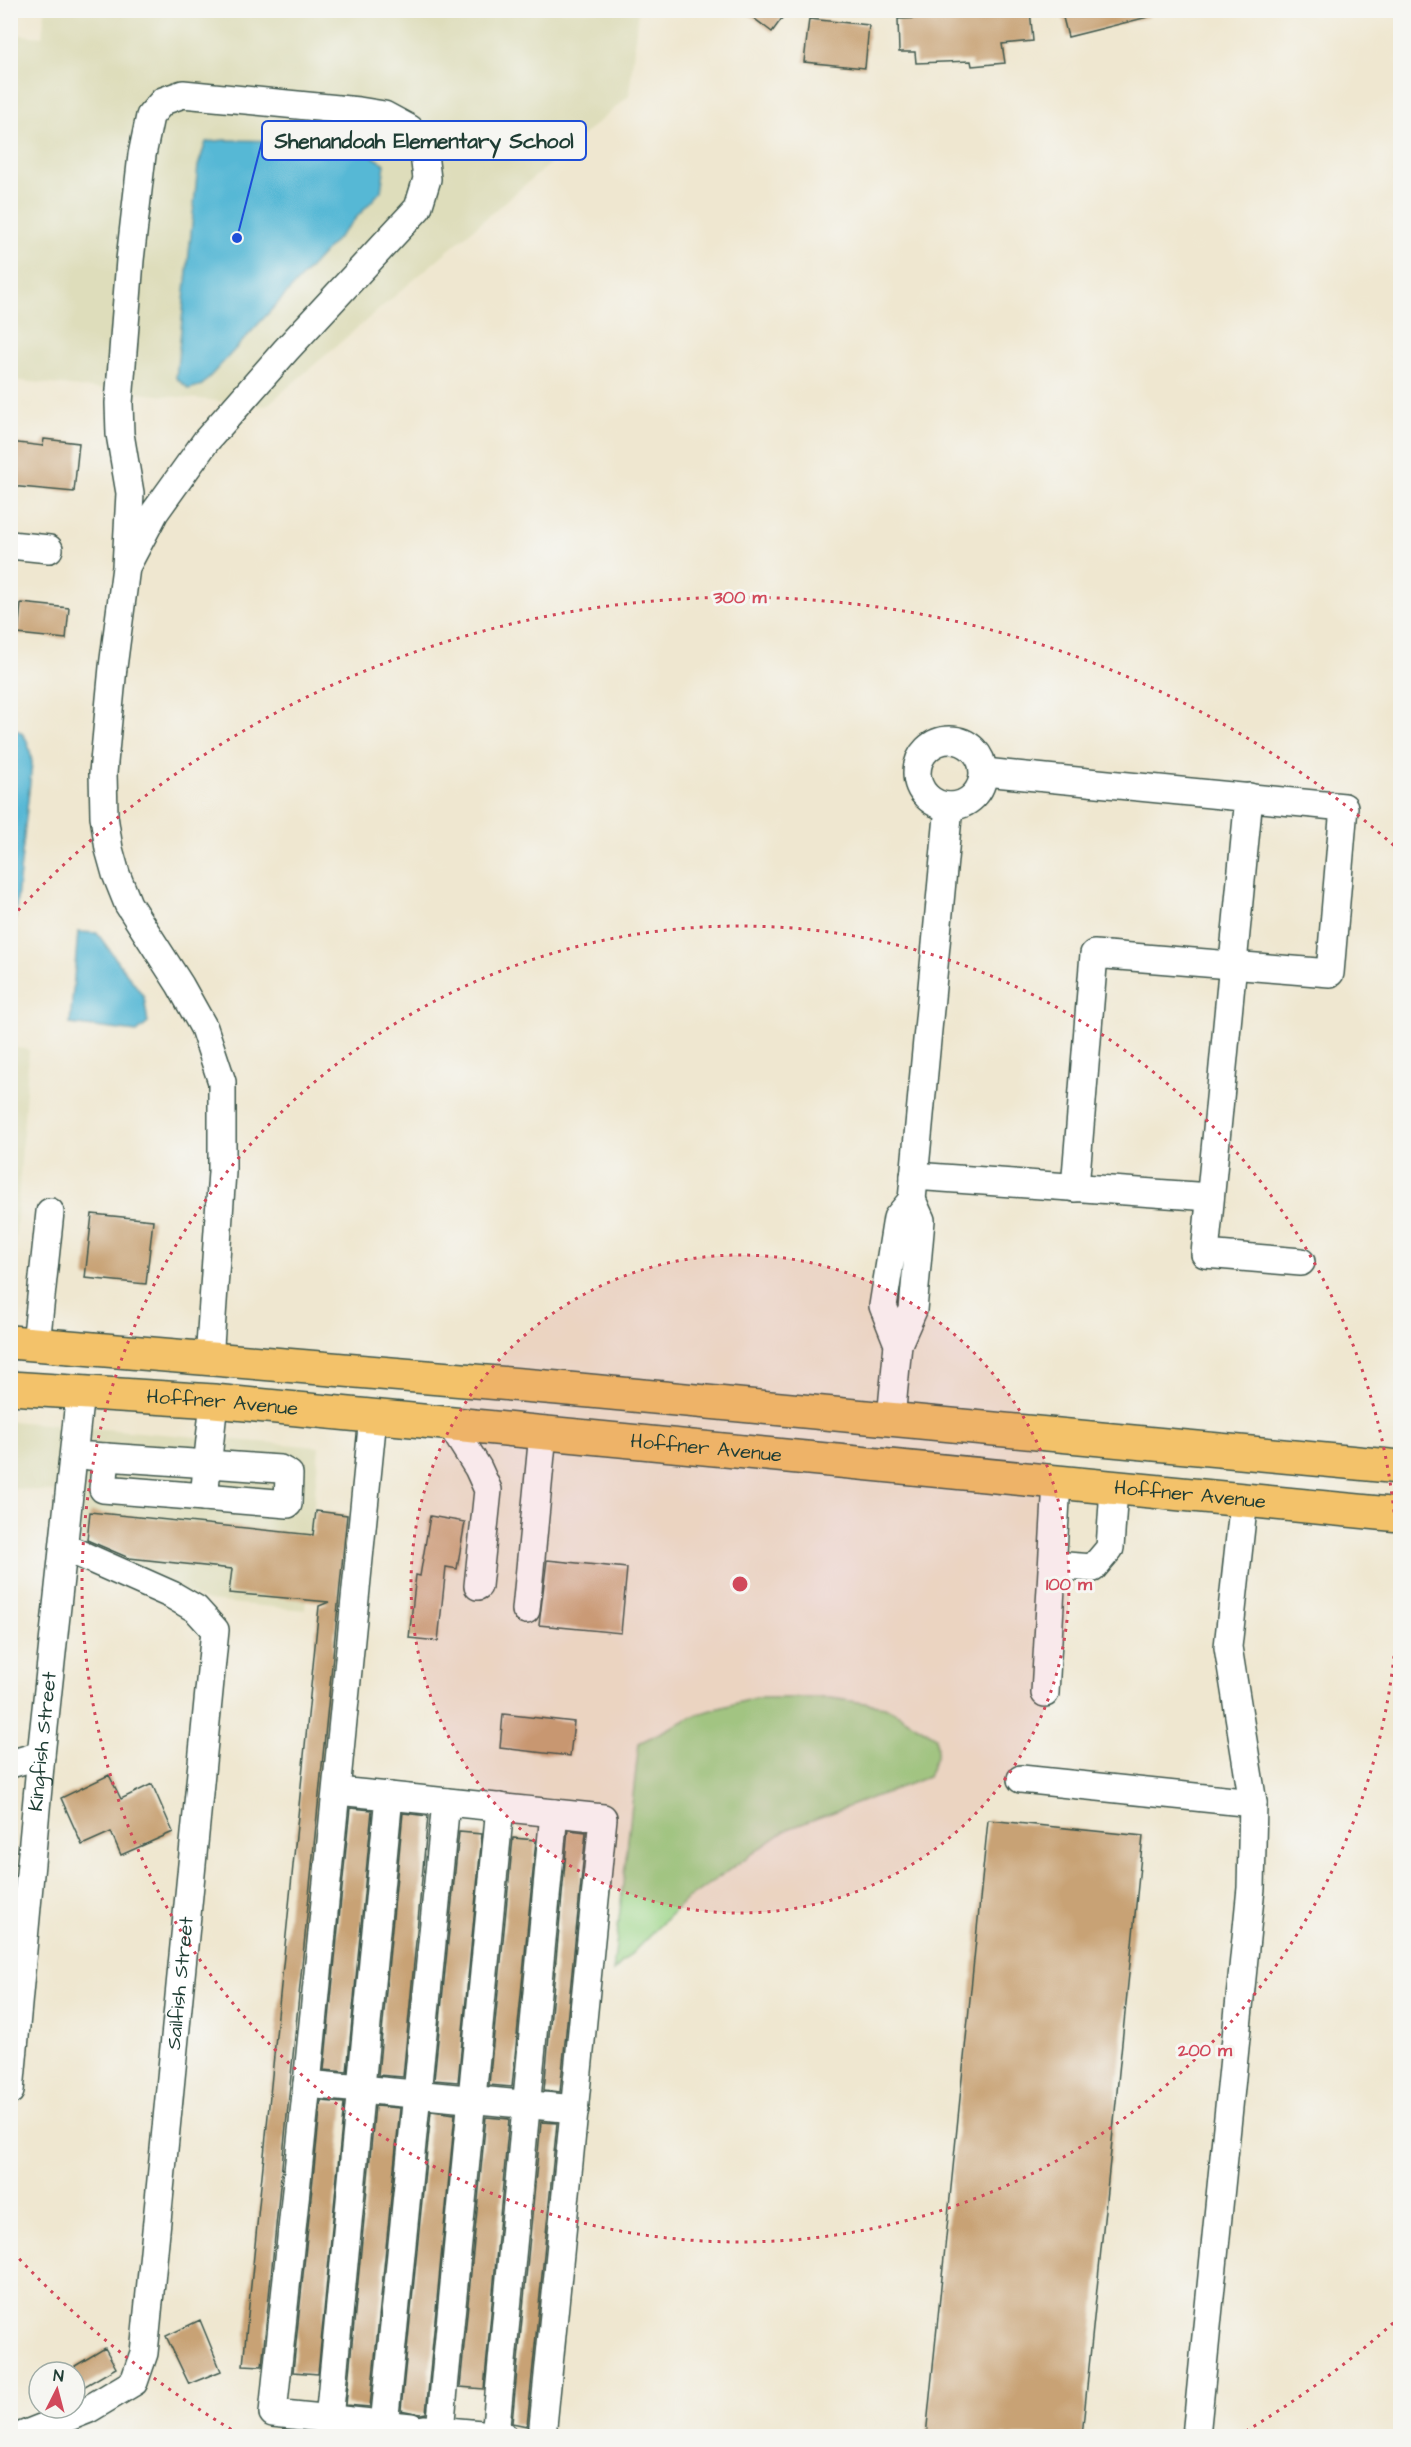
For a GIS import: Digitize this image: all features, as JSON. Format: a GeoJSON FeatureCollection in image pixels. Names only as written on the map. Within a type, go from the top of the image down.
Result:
{"type":"FeatureCollection","features":[{"type":"Feature","properties":{"kind":"main road"},"geometry":{"type":"LineString","coordinates":[[23,1343],[485,1382],[1401,1467]]}},
{"type":"Feature","properties":{"kind":"main road"},"geometry":{"type":"LineString","coordinates":[[80,1392],[110,1382],[165,1386],[196,1376],[209,1360]]}},
{"type":"Feature","properties":{"kind":"main road"},"geometry":{"type":"LineString","coordinates":[[213,1401],[246,1378],[439,1393],[485,1382]]}},
{"type":"Feature","properties":{"kind":"main road","name":"Hoffner Avenue"},"geometry":{"type":"LineString","coordinates":[[10,1388],[213,1401],[1401,1515]]}},
{"type":"Feature","properties":{"kind":"main road"},"geometry":{"type":"LineString","coordinates":[[1057,1482],[1065,1467],[1079,1458],[1107,1455],[1200,1464],[1233,1462],[1264,1454]]}},
{"type":"Feature","properties":{"kind":"main road"},"geometry":{"type":"LineString","coordinates":[[1244,1499],[1277,1478],[1304,1476],[1401,1485]]}},
{"type":"Feature","properties":{"kind":"street"},"geometry":{"type":"LineString","coordinates":[[126,567],[155,512],[206,441],[310,324],[418,208],[427,179],[424,154],[410,129],[384,116],[358,111],[183,94],[163,101],[150,116],[142,155],[130,260],[119,403],[120,434],[130,493],[126,567],[114,656],[104,761],[104,816],[108,849],[124,894],[204,1028],[222,1082],[222,1172],[209,1360]]}},
{"type":"Feature","properties":{"kind":"street"},"geometry":{"type":"LineString","coordinates":[[10,545],[49,549]]}},
{"type":"Feature","properties":{"kind":"street"},"geometry":{"type":"LineString","coordinates":[[946,740],[957,740],[976,751],[984,772],[982,782],[969,800],[949,806],[928,798],[921,789],[917,768],[927,749],[946,740]]}},
{"type":"Feature","properties":{"kind":"street"},"geometry":{"type":"LineString","coordinates":[[984,772],[1344,807],[1330,974],[1094,954],[1075,1188]]}},
{"type":"Feature","properties":{"kind":"street"},"geometry":{"type":"LineString","coordinates":[[1249,797],[1205,1254],[1301,1262]]}},
{"type":"Feature","properties":{"kind":"street"},"geometry":{"type":"LineString","coordinates":[[891,1419],[898,1344],[913,1310],[921,1220],[913,1188],[949,806]]}},
{"type":"Feature","properties":{"kind":"street"},"geometry":{"type":"LineString","coordinates":[[913,1188],[1075,1188],[1210,1197]]}},
{"type":"Feature","properties":{"kind":"street"},"geometry":{"type":"LineString","coordinates":[[23,1343],[50,1212]]}},
{"type":"Feature","properties":{"kind":"street","name":"Kingfish Street"},"geometry":{"type":"LineString","coordinates":[[10,2091],[41,1755],[80,1392]]}},
{"type":"Feature","properties":{"kind":"street"},"geometry":{"type":"LineString","coordinates":[[204,1497],[213,1401]]}},
{"type":"Feature","properties":{"kind":"street"},"geometry":{"type":"LineString","coordinates":[[373,1416],[273,2413],[384,2425],[411,2432],[440,2430],[504,2436]]}},
{"type":"Feature","properties":{"kind":"street"},"geometry":{"type":"LineString","coordinates":[[452,1425],[478,1468],[488,1490],[478,1586]]}},
{"type":"Feature","properties":{"kind":"street"},"geometry":{"type":"LineString","coordinates":[[526,1610],[543,1433]]}},
{"type":"Feature","properties":{"kind":"street"},"geometry":{"type":"LineString","coordinates":[[73,1455],[207,1462],[280,1469],[289,1474],[288,1504],[103,1489],[106,1457]]}},
{"type":"Feature","properties":{"kind":"street"},"geometry":{"type":"LineString","coordinates":[[1045,1693],[1057,1482]]}},
{"type":"Feature","properties":{"kind":"street"},"geometry":{"type":"LineString","coordinates":[[1053,1565],[1093,1568],[1110,1548],[1114,1488]]}},
{"type":"Feature","properties":{"kind":"street"},"geometry":{"type":"LineString","coordinates":[[1196,2436],[1251,1888],[1254,1803],[1228,1647],[1244,1499]]}},
{"type":"Feature","properties":{"kind":"street","name":"Sailfish Street"},"geometry":{"type":"LineString","coordinates":[[21,2436],[89,2409],[134,2382],[144,2353],[215,1630],[196,1609],[172,1595],[64,1546]]}},
{"type":"Feature","properties":{"kind":"street"},"geometry":{"type":"LineString","coordinates":[[10,1764],[41,1755]]}},
{"type":"Feature","properties":{"kind":"street"},"geometry":{"type":"LineString","coordinates":[[1021,1779],[1254,1803]]}},
{"type":"Feature","properties":{"kind":"street"},"geometry":{"type":"LineString","coordinates":[[337,1791],[603,1818],[542,2436]]}},
{"type":"Feature","properties":{"kind":"street"},"geometry":{"type":"LineString","coordinates":[[330,2419],[390,1796]]}},
{"type":"Feature","properties":{"kind":"street"},"geometry":{"type":"LineString","coordinates":[[384,2425],[446,1802]]}},
{"type":"Feature","properties":{"kind":"street"},"geometry":{"type":"LineString","coordinates":[[440,2430],[500,1807]]}},
{"type":"Feature","properties":{"kind":"street"},"geometry":{"type":"LineString","coordinates":[[495,2436],[554,1813]]}},
{"type":"Feature","properties":{"kind":"street"},"geometry":{"type":"LineString","coordinates":[[307,2084],[575,2109]]}},
{"type":"Feature","properties":{"kind":"shaded area"},"geometry":{"type":"Polygon","coordinates":[[[45,11],[638,11],[629,96],[266,406],[11,380],[11,34],[42,37],[45,11]]]}},
{"type":"Feature","properties":{"kind":"shaded area"},"geometry":{"type":"Polygon","coordinates":[[[10,1047],[29,1050],[11,1299],[10,1047]]]}},
{"type":"Feature","properties":{"kind":"shaded area"},"geometry":{"type":"Polygon","coordinates":[[[10,1421],[319,1447],[305,1610],[208,1601],[104,1562],[80,1543],[83,1495],[11,1488],[10,1421]]]}},
{"type":"Feature","properties":{"kind":"green space"},"geometry":{"type":"Polygon","coordinates":[[[755,1698],[831,1698],[885,1706],[936,1737],[937,1754],[928,1777],[788,1829],[683,1902],[613,1972],[639,1743],[698,1714],[755,1698]]]}},
{"type":"Feature","properties":{"kind":"water"},"geometry":{"type":"Polygon","coordinates":[[[299,141],[369,154],[385,164],[381,191],[202,385],[189,389],[176,378],[198,166],[206,142],[299,141]]]}},
{"type":"Feature","properties":{"kind":"water"},"geometry":{"type":"Polygon","coordinates":[[[11,728],[25,737],[32,763],[11,954],[11,728]]]}},
{"type":"Feature","properties":{"kind":"water"},"geometry":{"type":"Polygon","coordinates":[[[78,932],[97,933],[144,997],[148,1023],[137,1032],[70,1024],[78,932]]]}},
{"type":"Feature","properties":{"kind":"building"},"geometry":{"type":"Polygon","coordinates":[[[743,10],[788,10],[772,32],[743,10]]]}},
{"type":"Feature","properties":{"kind":"building"},"geometry":{"type":"Polygon","coordinates":[[[1008,10],[1030,10],[1033,41],[1002,44],[1005,63],[972,66],[971,61],[916,63],[915,52],[899,52],[898,19],[950,17],[1008,10]]]}},
{"type":"Feature","properties":{"kind":"building"},"geometry":{"type":"Polygon","coordinates":[[[1061,10],[1148,10],[1148,17],[1068,37],[1061,10]]]}},
{"type":"Feature","properties":{"kind":"building"},"geometry":{"type":"Polygon","coordinates":[[[809,19],[869,25],[865,68],[804,62],[809,19]]]}},
{"type":"Feature","properties":{"kind":"building"},"geometry":{"type":"Polygon","coordinates":[[[44,439],[79,443],[74,492],[10,486],[10,442],[43,446],[44,439]]]}},
{"type":"Feature","properties":{"kind":"building"},"geometry":{"type":"Polygon","coordinates":[[[21,603],[69,608],[66,639],[18,634],[21,603]]]}},
{"type":"Feature","properties":{"kind":"building"},"geometry":{"type":"Polygon","coordinates":[[[92,1214],[153,1220],[146,1284],[85,1278],[92,1214]]]}},
{"type":"Feature","properties":{"kind":"building"},"geometry":{"type":"Polygon","coordinates":[[[316,1511],[347,1515],[262,2366],[243,2365],[319,1606],[329,1602],[229,1593],[232,1569],[129,1558],[87,1540],[90,1512],[313,1535],[316,1511]]]}},
{"type":"Feature","properties":{"kind":"building"},"geometry":{"type":"Polygon","coordinates":[[[430,1516],[465,1522],[457,1569],[446,1567],[438,1641],[409,1638],[416,1575],[420,1576],[430,1516]]]}},
{"type":"Feature","properties":{"kind":"building"},"geometry":{"type":"Polygon","coordinates":[[[547,1560],[627,1568],[621,1633],[539,1625],[547,1560]]]}},
{"type":"Feature","properties":{"kind":"building"},"geometry":{"type":"Polygon","coordinates":[[[503,1714],[574,1722],[570,1756],[500,1748],[503,1714]]]}},
{"type":"Feature","properties":{"kind":"building"},"geometry":{"type":"Polygon","coordinates":[[[109,1775],[121,1799],[152,1784],[173,1832],[121,1855],[111,1832],[82,1845],[61,1798],[109,1775]]]}},
{"type":"Feature","properties":{"kind":"building"},"geometry":{"type":"Polygon","coordinates":[[[350,1808],[372,1810],[347,2072],[324,2070],[350,1808]]]}},
{"type":"Feature","properties":{"kind":"building"},"geometry":{"type":"Polygon","coordinates":[[[403,1813],[428,1816],[403,2077],[378,2075],[403,1813]]]}},
{"type":"Feature","properties":{"kind":"building"},"geometry":{"type":"Polygon","coordinates":[[[988,1820],[1143,1836],[1082,2436],[926,2436],[988,1820]]]}},
{"type":"Feature","properties":{"kind":"building"},"geometry":{"type":"Polygon","coordinates":[[[568,1830],[586,1832],[560,2092],[544,2090],[568,1830]]]}},
{"type":"Feature","properties":{"kind":"building"},"geometry":{"type":"Polygon","coordinates":[[[459,1832],[482,1834],[458,2082],[434,2080],[459,1832]]]}},
{"type":"Feature","properties":{"kind":"building"},"geometry":{"type":"Polygon","coordinates":[[[513,1838],[536,1840],[512,2087],[489,2085],[513,1838]]]}},
{"type":"Feature","properties":{"kind":"building"},"geometry":{"type":"Polygon","coordinates":[[[321,2101],[344,2103],[318,2374],[293,2372],[321,2101]]]}},
{"type":"Feature","properties":{"kind":"building"},"geometry":{"type":"Polygon","coordinates":[[[375,2106],[400,2108],[370,2407],[346,2405],[375,2106]]]}},
{"type":"Feature","properties":{"kind":"building"},"geometry":{"type":"Polygon","coordinates":[[[431,2111],[455,2114],[426,2413],[420,2414],[401,2410],[431,2111]]]}},
{"type":"Feature","properties":{"kind":"building"},"geometry":{"type":"Polygon","coordinates":[[[486,2117],[509,2119],[484,2389],[460,2387],[486,2117]]]}},
{"type":"Feature","properties":{"kind":"building"},"geometry":{"type":"Polygon","coordinates":[[[541,2122],[557,2123],[527,2426],[512,2423],[541,2122]]]}},
{"type":"Feature","properties":{"kind":"building"},"geometry":{"type":"Polygon","coordinates":[[[200,2320],[221,2371],[189,2384],[166,2336],[200,2320]]]}},
{"type":"Feature","properties":{"kind":"building"},"geometry":{"type":"Polygon","coordinates":[[[105,2348],[116,2368],[87,2385],[87,2360],[85,2360],[105,2348]]]}},
{"type":"Feature","properties":{"kind":"place","name":"Shenandoah Elementary School"},"geometry":{"type":"Point","coordinates":[237,238]}}]}
